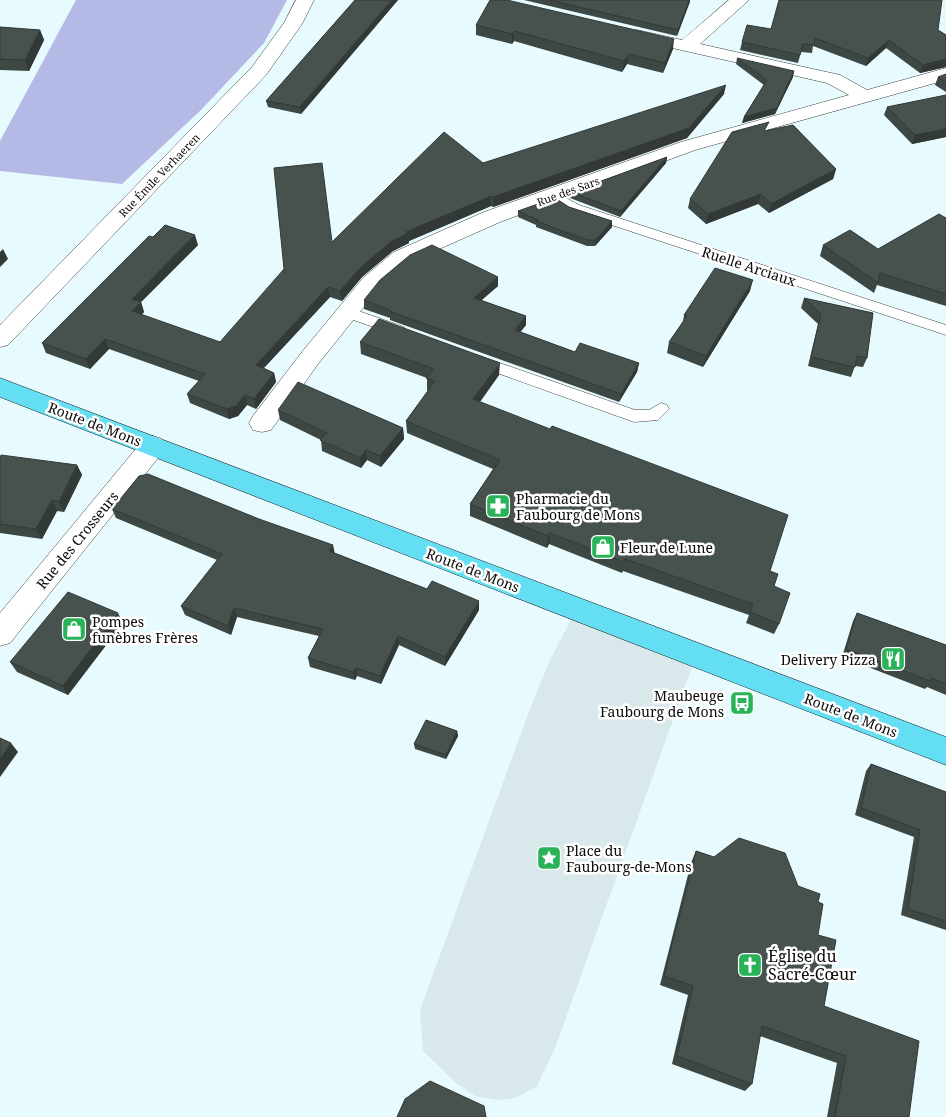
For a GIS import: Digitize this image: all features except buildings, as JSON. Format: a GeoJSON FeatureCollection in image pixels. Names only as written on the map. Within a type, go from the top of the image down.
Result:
{"type":"FeatureCollection","features":[{"type":"Feature","properties":{"kind":"main road","name":"Route de Mons"},"geometry":{"type":"LineString","coordinates":[[0,386],[946,751]]}},
{"type":"Feature","properties":{"kind":"street","name":"Rue Émile Verhaeren"},"geometry":{"type":"LineString","coordinates":[[0,340],[260,71],[293,24],[305,0]]}},
{"type":"Feature","properties":{"kind":"street"},"geometry":{"type":"LineString","coordinates":[[686,46],[740,0]]}},
{"type":"Feature","properties":{"kind":"street"},"geometry":{"type":"LineString","coordinates":[[618,30],[833,79],[866,97]]}},
{"type":"Feature","properties":{"kind":"street","name":"Rue des Sars"},"geometry":{"type":"LineString","coordinates":[[262,423],[371,283],[402,256],[492,217],[555,196],[688,146],[946,74]]}},
{"type":"Feature","properties":{"kind":"street","name":"Rue des Crosseurs"},"geometry":{"type":"LineString","coordinates":[[0,634],[153,446]]}},
{"type":"Feature","properties":{"kind":"lane","name":"Ruelle Arciaux"},"geometry":{"type":"LineString","coordinates":[[555,196],[574,208],[946,330]]}},
{"type":"Feature","properties":{"kind":"lane"},"geometry":{"type":"LineString","coordinates":[[347,312],[411,336]]}},
{"type":"Feature","properties":{"kind":"lane"},"geometry":{"type":"LineString","coordinates":[[466,356],[634,416],[652,416],[661,409]]}},
{"type":"Feature","properties":{"kind":"shaded area"},"geometry":{"type":"Polygon","coordinates":[[[76,0],[287,0],[264,43],[201,110],[122,184],[0,171],[0,141],[76,0]]]}},
{"type":"Feature","properties":{"kind":"shaded area","name":"Place du Faubourg-de-Mons"},"geometry":{"type":"Polygon","coordinates":[[[576,610],[696,656],[555,1048],[537,1086],[516,1098],[497,1100],[475,1096],[456,1083],[423,1051],[420,1010],[531,706],[551,658],[576,610]]]}},
{"type":"Feature","properties":{"kind":"place","name":"Pharmacie du Faubourg de Mons"},"geometry":{"type":"Point","coordinates":[498,506]}},
{"type":"Feature","properties":{"kind":"place","name":"Fleur de Lune"},"geometry":{"type":"Point","coordinates":[603,547]}},
{"type":"Feature","properties":{"kind":"place","name":"Pompes funèbres Frères"},"geometry":{"type":"Point","coordinates":[74,629]}},
{"type":"Feature","properties":{"kind":"place","name":"Delivery Pizza"},"geometry":{"type":"Point","coordinates":[893,659]}},
{"type":"Feature","properties":{"kind":"place","name":"Maubeuge Faubourg de Mons"},"geometry":{"type":"Point","coordinates":[742,703]}},
{"type":"Feature","properties":{"kind":"place","name":"Place du Faubourg-de-Mons"},"geometry":{"type":"Point","coordinates":[549,858]}},
{"type":"Feature","properties":{"kind":"place","name":"Église du Sacré-Cœur"},"geometry":{"type":"Point","coordinates":[750,965]}}]}
